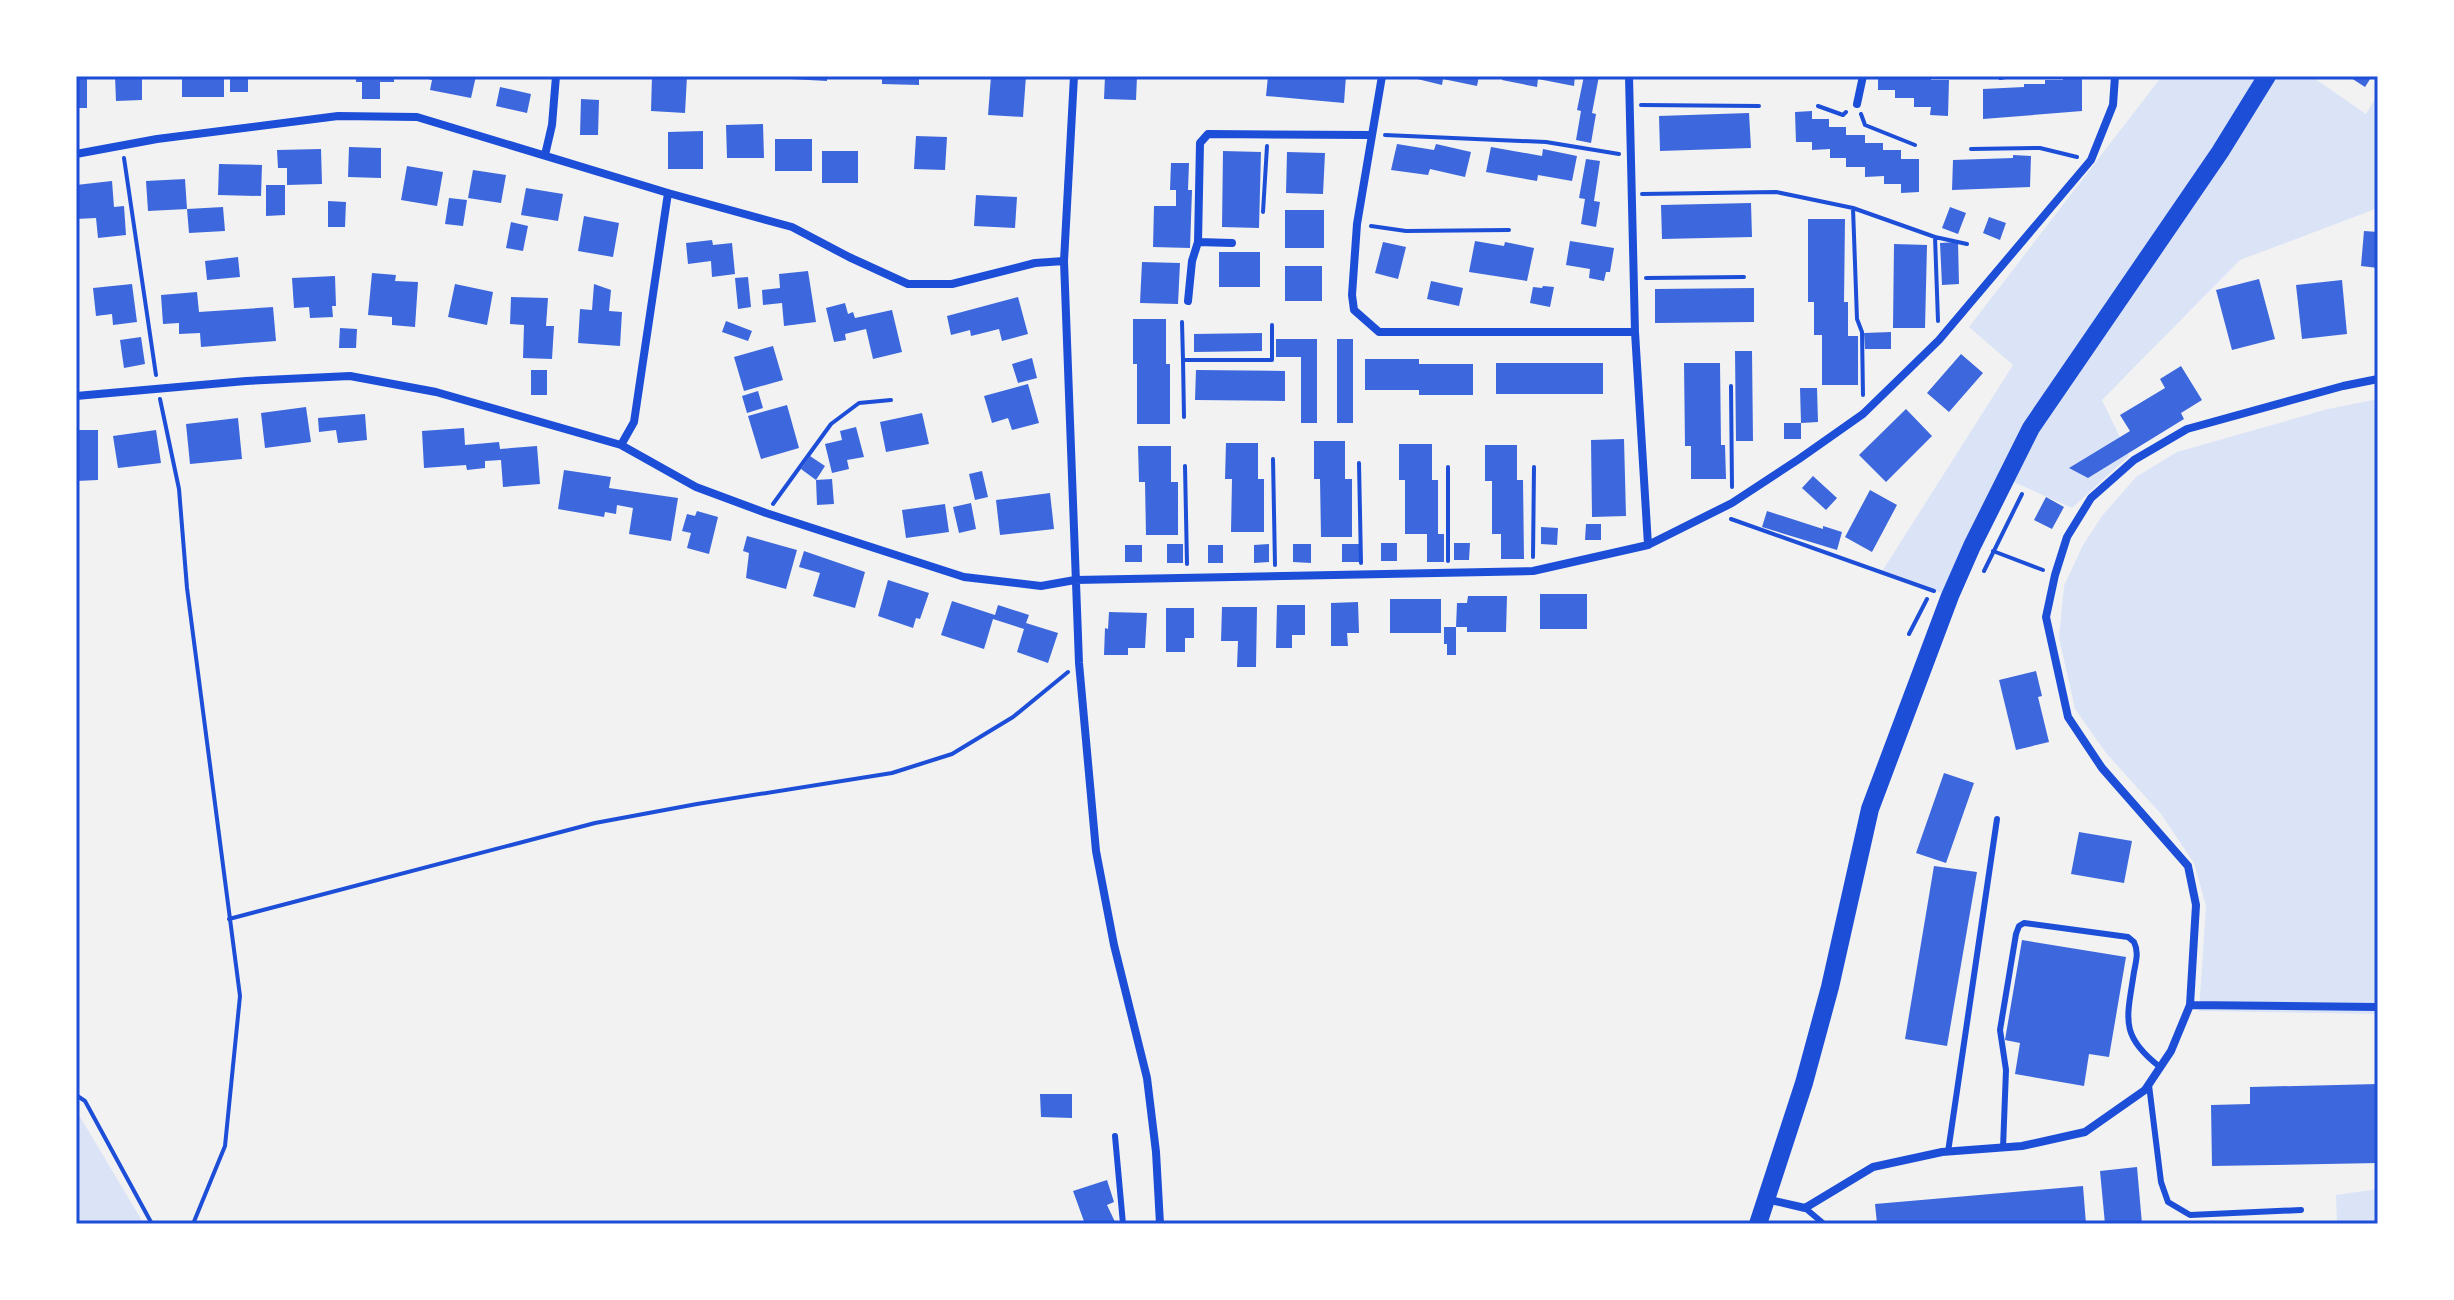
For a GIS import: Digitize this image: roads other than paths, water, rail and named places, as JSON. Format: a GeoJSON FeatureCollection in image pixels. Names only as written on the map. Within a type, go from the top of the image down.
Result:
{"type":"FeatureCollection","features":[{"type":"Feature","properties":{"kind":"main road"},"geometry":{"type":"LineString","coordinates":[[1758,1224],[1804,1083],[1830,987],[1870,809],[1950,596],[1972,546],[2031,428],[2220,152],[2267,76]]}},
{"type":"Feature","properties":{"kind":"street"},"geometry":{"type":"LineString","coordinates":[[545,155],[552,125],[556,76]]}},
{"type":"Feature","properties":{"kind":"street"},"geometry":{"type":"LineString","coordinates":[[1074,76],[1064,261],[1079,663],[1096,851],[1114,945],[1147,1078],[1156,1152],[1160,1224]]}},
{"type":"Feature","properties":{"kind":"street"},"geometry":{"type":"LineString","coordinates":[[1382,76],[1357,224],[1352,295],[1354,310],[1379,332],[1635,332]]}},
{"type":"Feature","properties":{"kind":"street"},"geometry":{"type":"LineString","coordinates":[[1629,76],[1635,332],[1648,545]]}},
{"type":"Feature","properties":{"kind":"street"},"geometry":{"type":"LineString","coordinates":[[1857,104],[1863,76]]}},
{"type":"Feature","properties":{"kind":"street"},"geometry":{"type":"LineString","coordinates":[[76,396],[246,381],[350,376],[436,392],[621,445],[696,487],[964,577],[1041,586],[1075,580],[1533,571],[1648,545],[1732,503],[1863,414],[1939,340],[2091,160],[2113,105],[2115,76]]}},
{"type":"Feature","properties":{"kind":"street"},"geometry":{"type":"LineString","coordinates":[[76,154],[122,144],[338,116],[417,117],[792,227],[908,284],[952,284],[1035,263],[1064,261]]}},
{"type":"Feature","properties":{"kind":"street"},"geometry":{"type":"LineString","coordinates":[[1188,301],[1192,261],[1198,242],[1200,143],[1208,134],[1370,135]]}},
{"type":"Feature","properties":{"kind":"street"},"geometry":{"type":"LineString","coordinates":[[621,445],[634,422],[668,193]]}},
{"type":"Feature","properties":{"kind":"street"},"geometry":{"type":"LineString","coordinates":[[1198,242],[1232,243]]}},
{"type":"Feature","properties":{"kind":"street"},"geometry":{"type":"LineString","coordinates":[[1766,1198],[1805,1208],[1873,1167],[1948,1152],[2022,1146],[2085,1132],[2149,1085],[2171,1051],[2190,1005],[2196,905],[2188,866],[2102,768],[2068,717],[2046,617],[2067,537],[2091,498],[2134,460],[2187,429],[2378,379]]}},
{"type":"Feature","properties":{"kind":"street"},"geometry":{"type":"LineString","coordinates":[[2190,1005],[2378,1007]]}},
{"type":"Feature","properties":{"kind":"lane"},"geometry":{"type":"LineString","coordinates":[[1948,1152],[1997,819]]}},
{"type":"Feature","properties":{"kind":"lane"},"geometry":{"type":"LineString","coordinates":[[2003,1148],[2006,1070],[2000,1030],[2016,934],[2024,923],[2128,937],[2134,942],[2137,956],[2128,1011],[2129,1029],[2136,1046],[2160,1067]]}},
{"type":"Feature","properties":{"kind":"lane"},"geometry":{"type":"LineString","coordinates":[[2149,1085],[2161,1182],[2168,1202],[2190,1215],[2301,1210]]}},
{"type":"Feature","properties":{"kind":"lane"},"geometry":{"type":"LineString","coordinates":[[1115,1136],[1123,1224]]}},
{"type":"Feature","properties":{"kind":"lane"},"geometry":{"type":"LineString","coordinates":[[1805,1208],[1824,1224]]}}]}
